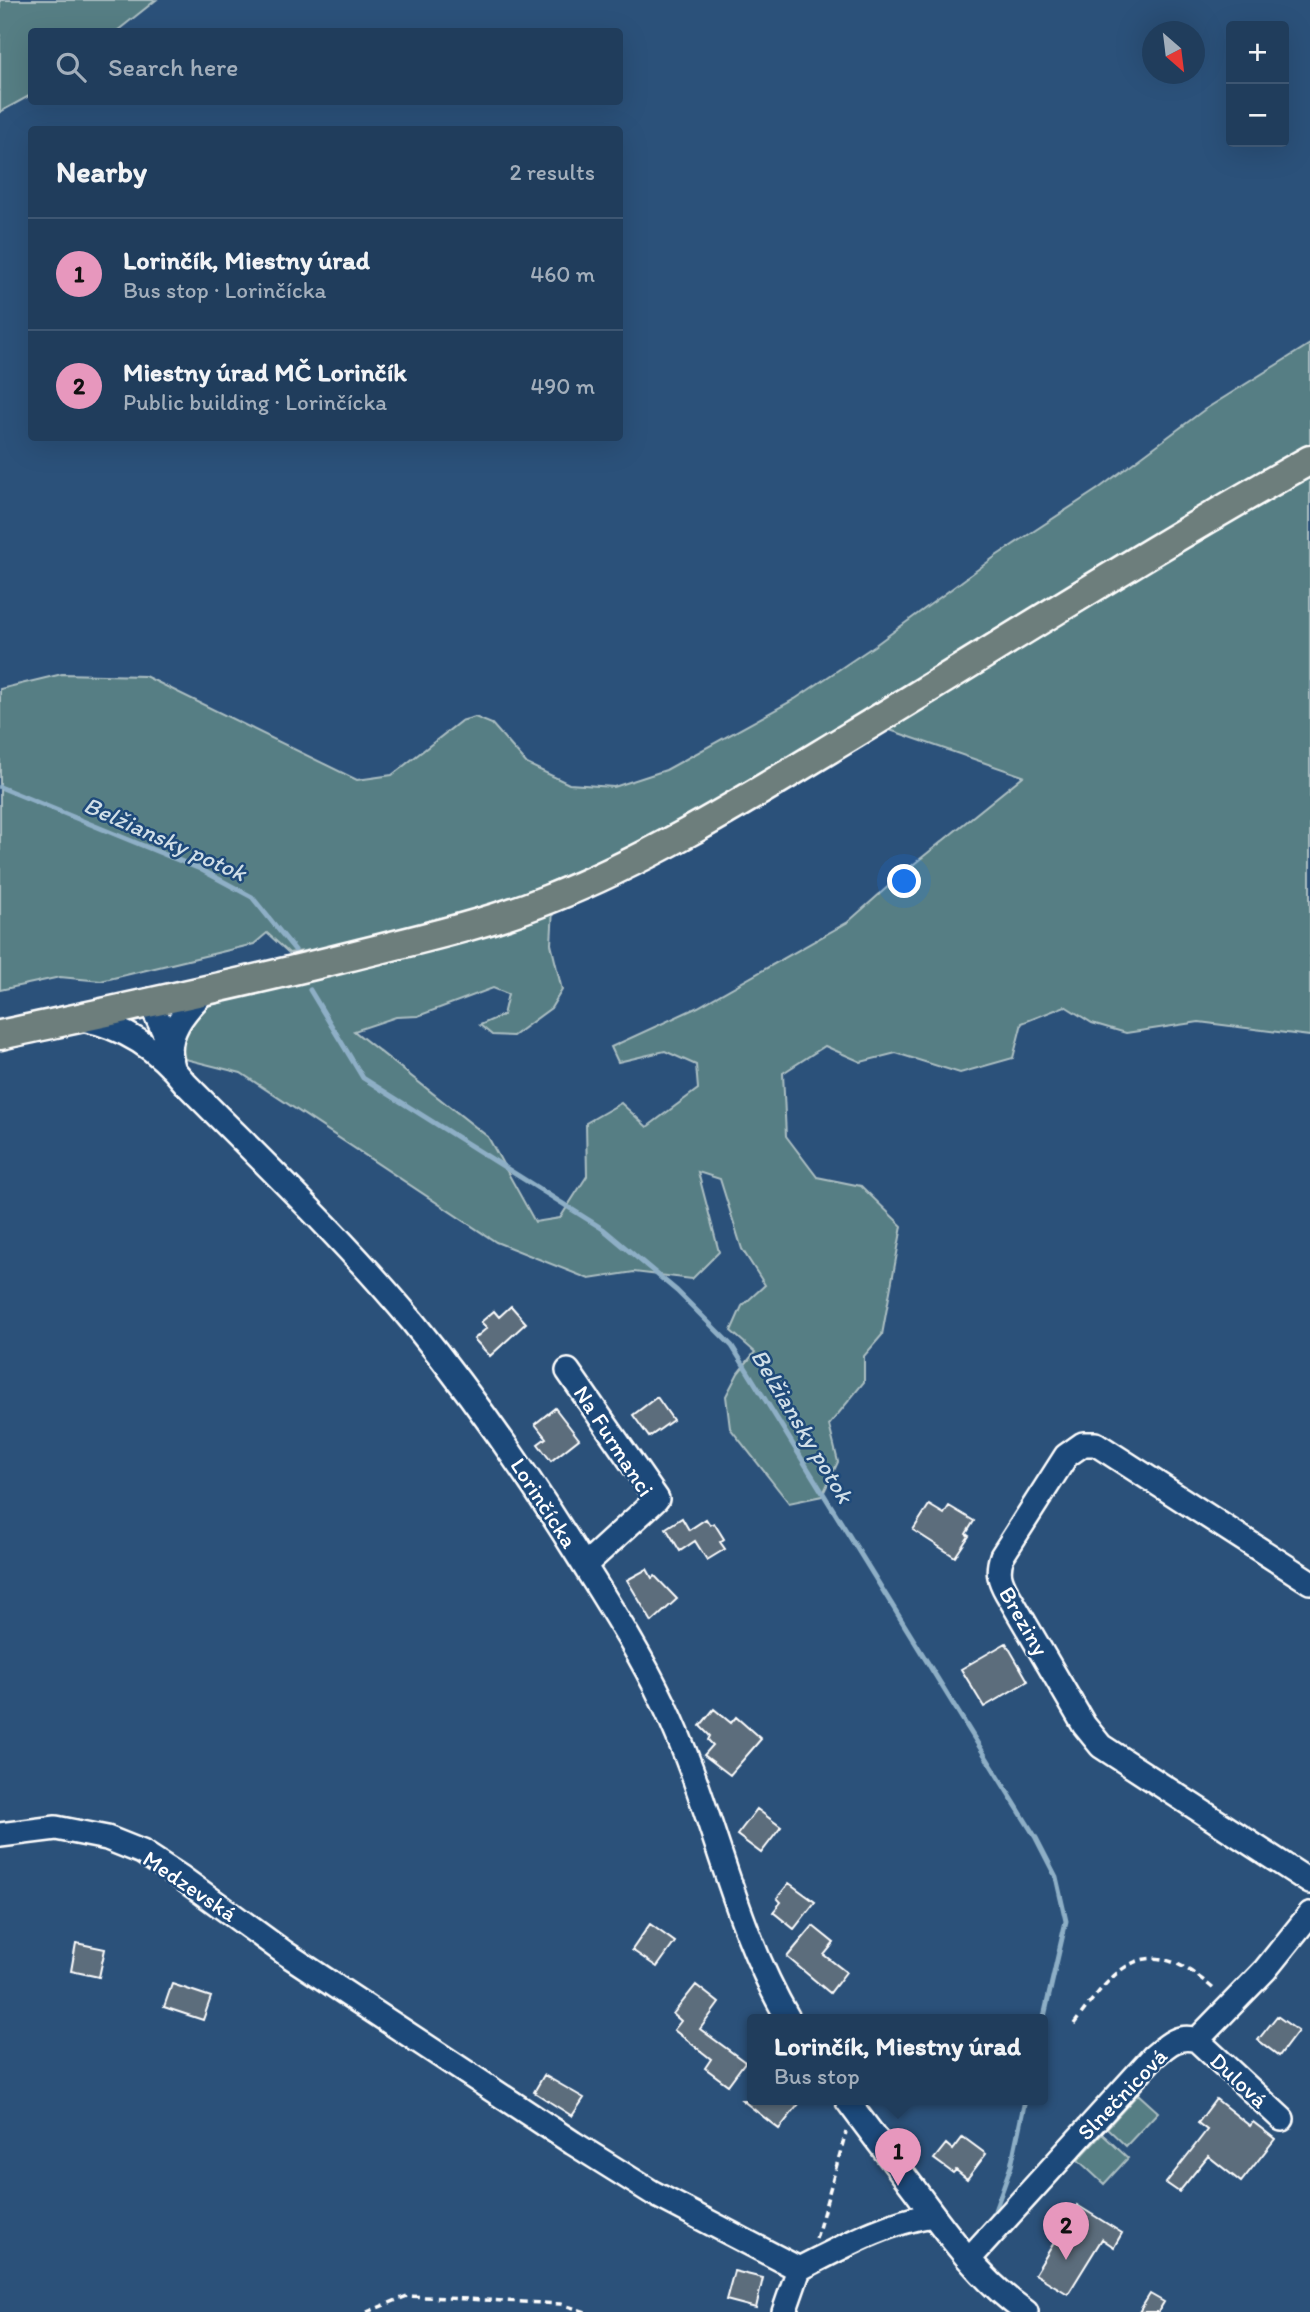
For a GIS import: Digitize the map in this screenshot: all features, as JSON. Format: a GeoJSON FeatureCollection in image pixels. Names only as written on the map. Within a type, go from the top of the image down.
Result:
{"type":"FeatureCollection","features":[{"type":"Feature","properties":{"kind":"main road"},"geometry":{"type":"LineString","coordinates":[[0,1035],[309,967],[492,919],[551,898],[606,874],[753,795],[1214,514],[1310,460]]}},
{"type":"Feature","properties":{"kind":"street"},"geometry":{"type":"LineString","coordinates":[[171,1056],[183,1016],[207,989]]}},
{"type":"Feature","properties":{"kind":"street"},"geometry":{"type":"LineString","coordinates":[[143,1004],[171,1056]]}},
{"type":"Feature","properties":{"kind":"street"},"geometry":{"type":"LineString","coordinates":[[143,1004],[137,1026],[143,1044]]}},
{"type":"Feature","properties":{"kind":"street"},"geometry":{"type":"LineString","coordinates":[[76,1018],[110,1026],[171,1056]]}},
{"type":"Feature","properties":{"kind":"street","name":"Lorinčícka"},"geometry":{"type":"LineString","coordinates":[[171,1056],[208,1106],[355,1257],[411,1321],[498,1433],[585,1565],[639,1654],[665,1705],[757,1959],[786,2014]]}},
{"type":"Feature","properties":{"kind":"street","name":"Na Furmanci"},"geometry":{"type":"LineString","coordinates":[[568,1371],[657,1499],[585,1565]]}},
{"type":"Feature","properties":{"kind":"street","name":"Breziny"},"geometry":{"type":"LineString","coordinates":[[1310,1582],[1096,1444],[1083,1444],[1066,1456],[1002,1556],[998,1568],[1000,1580],[1007,1593],[1084,1725],[1101,1746],[1310,1882]]}},
{"type":"Feature","properties":{"kind":"street","name":"Medzevská"},"geometry":{"type":"LineString","coordinates":[[1,1838],[56,1828],[107,1838],[142,1852],[285,1953],[527,2114],[653,2193],[804,2267]]}},
{"type":"Feature","properties":{"kind":"street","name":"Slnečnicová"},"geometry":{"type":"LineString","coordinates":[[969,2259],[1153,2057],[1178,2039],[1187,2037],[1197,2040],[1265,1970],[1310,1914]]}},
{"type":"Feature","properties":{"kind":"street","name":"Dulová"},"geometry":{"type":"LineString","coordinates":[[1197,2040],[1282,2119]]}},
{"type":"Feature","properties":{"kind":"street"},"geometry":{"type":"LineString","coordinates":[[851,2105],[969,2259],[1006,2298],[1026,2312]]}},
{"type":"Feature","properties":{"kind":"street"},"geometry":{"type":"LineString","coordinates":[[784,2312],[804,2267],[874,2231],[933,2215]]}},
{"type":"Feature","properties":{"kind":"path"},"geometry":{"type":"LineString","coordinates":[[1073,2024],[1098,1991],[1122,1968],[1143,1958],[1166,1960],[1188,1969],[1231,2005]]}},
{"type":"Feature","properties":{"kind":"path"},"geometry":{"type":"LineString","coordinates":[[804,2267],[850,2105]]}},
{"type":"Feature","properties":{"kind":"path"},"geometry":{"type":"LineString","coordinates":[[367,2312],[407,2296],[561,2304],[586,2312]]}},
{"type":"Feature","properties":{"kind":"green space"},"geometry":{"type":"Polygon","coordinates":[[[0,0],[156,0],[121,28],[28,28],[28,97],[0,112],[0,0]]]}},
{"type":"Feature","properties":{"kind":"green space"},"geometry":{"type":"Polygon","coordinates":[[[1310,344],[1310,445],[1114,560],[858,719],[659,835],[497,905],[356,944],[289,953],[267,933],[254,944],[101,981],[60,977],[0,990],[0,689],[62,674],[145,676],[357,780],[392,775],[461,721],[475,717],[492,724],[527,764],[569,784],[614,787],[666,770],[795,699],[874,646],[996,556],[1098,489],[1204,410],[1310,344]]]}},
{"type":"Feature","properties":{"kind":"green space"},"geometry":{"type":"Polygon","coordinates":[[[1310,467],[1310,1036],[1199,1022],[1126,1033],[1092,1023],[1065,1006],[1022,1023],[1013,1058],[960,1073],[896,1053],[861,1062],[825,1046],[783,1073],[786,1136],[817,1177],[861,1186],[902,1226],[882,1335],[864,1356],[864,1382],[829,1425],[838,1462],[822,1496],[789,1503],[730,1428],[726,1396],[738,1373],[755,1352],[731,1331],[742,1306],[765,1285],[742,1249],[720,1179],[698,1172],[719,1252],[692,1279],[634,1272],[589,1279],[496,1242],[241,1073],[185,1059],[178,1041],[193,1012],[210,998],[553,908],[551,944],[562,990],[551,1008],[513,1036],[492,1035],[480,1025],[503,1015],[508,994],[493,988],[418,1016],[396,1017],[354,1031],[488,1137],[535,1222],[560,1218],[587,1176],[586,1123],[621,1103],[647,1127],[698,1089],[696,1065],[665,1051],[618,1062],[611,1047],[698,1007],[848,922],[909,868],[1023,776],[881,727],[1310,467]]]}},
{"type":"Feature","properties":{"kind":"green space"},"geometry":{"type":"Polygon","coordinates":[[[1138,2094],[1158,2112],[1126,2146],[1107,2128],[1138,2094]]]}},
{"type":"Feature","properties":{"kind":"green space"},"geometry":{"type":"Polygon","coordinates":[[[1102,2134],[1128,2158],[1104,2184],[1078,2160],[1102,2134]]]}},
{"type":"Feature","properties":{"kind":"building"},"geometry":{"type":"Polygon","coordinates":[[[511,1306],[526,1323],[490,1356],[474,1339],[487,1328],[481,1322],[494,1311],[499,1317],[511,1306]]]}},
{"type":"Feature","properties":{"kind":"building"},"geometry":{"type":"Polygon","coordinates":[[[657,1397],[673,1420],[649,1437],[633,1415],[657,1397]]]}},
{"type":"Feature","properties":{"kind":"building"},"geometry":{"type":"Polygon","coordinates":[[[555,1408],[579,1439],[551,1461],[538,1444],[546,1438],[535,1424],[555,1408]]]}},
{"type":"Feature","properties":{"kind":"building"},"geometry":{"type":"Polygon","coordinates":[[[929,1505],[944,1514],[949,1506],[974,1521],[966,1534],[969,1536],[955,1557],[913,1530],[929,1505]]]}},
{"type":"Feature","properties":{"kind":"building"},"geometry":{"type":"Polygon","coordinates":[[[682,1518],[689,1530],[706,1519],[710,1525],[714,1523],[724,1539],[720,1542],[725,1549],[707,1560],[695,1541],[680,1551],[666,1528],[682,1518]]]}},
{"type":"Feature","properties":{"kind":"building"},"geometry":{"type":"Polygon","coordinates":[[[647,1569],[652,1578],[655,1576],[677,1599],[652,1622],[627,1580],[647,1569]]]}},
{"type":"Feature","properties":{"kind":"building"},"geometry":{"type":"Polygon","coordinates":[[[1006,1643],[1028,1681],[984,1707],[961,1669],[1006,1643]]]}},
{"type":"Feature","properties":{"kind":"building"},"geometry":{"type":"Polygon","coordinates":[[[714,1709],[731,1723],[736,1717],[761,1739],[730,1775],[704,1755],[713,1745],[708,1740],[710,1736],[700,1726],[714,1709]]]}},
{"type":"Feature","properties":{"kind":"building"},"geometry":{"type":"Polygon","coordinates":[[[757,1809],[781,1827],[761,1853],[737,1835],[757,1809]]]}},
{"type":"Feature","properties":{"kind":"building"},"geometry":{"type":"Polygon","coordinates":[[[789,1883],[815,1902],[794,1929],[773,1912],[781,1902],[777,1898],[789,1883]]]}},
{"type":"Feature","properties":{"kind":"building"},"geometry":{"type":"Polygon","coordinates":[[[650,1924],[675,1942],[657,1967],[632,1950],[650,1924]]]}},
{"type":"Feature","properties":{"kind":"building"},"geometry":{"type":"Polygon","coordinates":[[[813,1926],[834,1943],[824,1955],[846,1972],[830,1993],[787,1957],[813,1926]]]}},
{"type":"Feature","properties":{"kind":"building"},"geometry":{"type":"Polygon","coordinates":[[[76,1943],[105,1949],[99,1977],[71,1971],[76,1943]]]}},
{"type":"Feature","properties":{"kind":"building"},"geometry":{"type":"Polygon","coordinates":[[[172,1984],[211,1997],[203,2020],[164,2007],[172,1984]]]}},
{"type":"Feature","properties":{"kind":"building"},"geometry":{"type":"Polygon","coordinates":[[[696,1985],[719,2003],[700,2029],[745,2062],[728,2085],[705,2068],[711,2059],[674,2030],[681,2021],[673,2014],[696,1985]]]}},
{"type":"Feature","properties":{"kind":"building"},"geometry":{"type":"Polygon","coordinates":[[[1277,2016],[1298,2031],[1279,2056],[1258,2040],[1277,2016]]]}},
{"type":"Feature","properties":{"kind":"building"},"geometry":{"type":"Polygon","coordinates":[[[544,2075],[584,2098],[572,2116],[534,2092],[544,2075]]]}},
{"type":"Feature","properties":{"kind":"building"},"geometry":{"type":"Polygon","coordinates":[[[1216,2099],[1250,2126],[1253,2122],[1275,2139],[1241,2182],[1208,2156],[1179,2192],[1166,2183],[1207,2130],[1198,2123],[1216,2099]]]}},
{"type":"Feature","properties":{"kind":"building"},"geometry":{"type":"Polygon","coordinates":[[[748,2105],[798,2105],[779,2129],[748,2105]]]}},
{"type":"Feature","properties":{"kind":"building"},"geometry":{"type":"Polygon","coordinates":[[[963,2137],[986,2154],[967,2179],[956,2170],[953,2173],[934,2159],[946,2144],[953,2150],[963,2137]]]}},
{"type":"Feature","properties":{"kind":"building"},"geometry":{"type":"Polygon","coordinates":[[[1077,2205],[1122,2233],[1114,2247],[1102,2239],[1068,2294],[1035,2274],[1077,2205]]]}},
{"type":"Feature","properties":{"kind":"building"},"geometry":{"type":"Polygon","coordinates":[[[734,2271],[763,2278],[756,2308],[726,2300],[734,2271]]]}},
{"type":"Feature","properties":{"kind":"building"},"geometry":{"type":"Polygon","coordinates":[[[1150,2294],[1164,2302],[1158,2312],[1139,2312],[1150,2294]]]}},
{"type":"Feature","properties":{"kind":"waterway","name":"Belžiansky potok"},"geometry":{"type":"LineString","coordinates":[[0,787],[200,869],[252,897],[295,950]]}},
{"type":"Feature","properties":{"kind":"waterway","name":"Belžiansky potok"},"geometry":{"type":"LineString","coordinates":[[310,990],[363,1078],[603,1229],[677,1291],[732,1346],[1036,1838],[1056,1877],[1066,1921],[1045,2014]]}},
{"type":"Feature","properties":{"kind":"waterway","name":"Belžiansky potok"},"geometry":{"type":"LineString","coordinates":[[993,2216],[1011,2166],[1024,2105]]}},
{"type":"Feature","properties":{"kind":"place","name":"Lorinčík, Miestny úrad"},"geometry":{"type":"Point","coordinates":[898,2186]}},
{"type":"Feature","properties":{"kind":"place","name":"Miestny úrad MČ Lorinčík"},"geometry":{"type":"Point","coordinates":[1066,2260]}}]}
